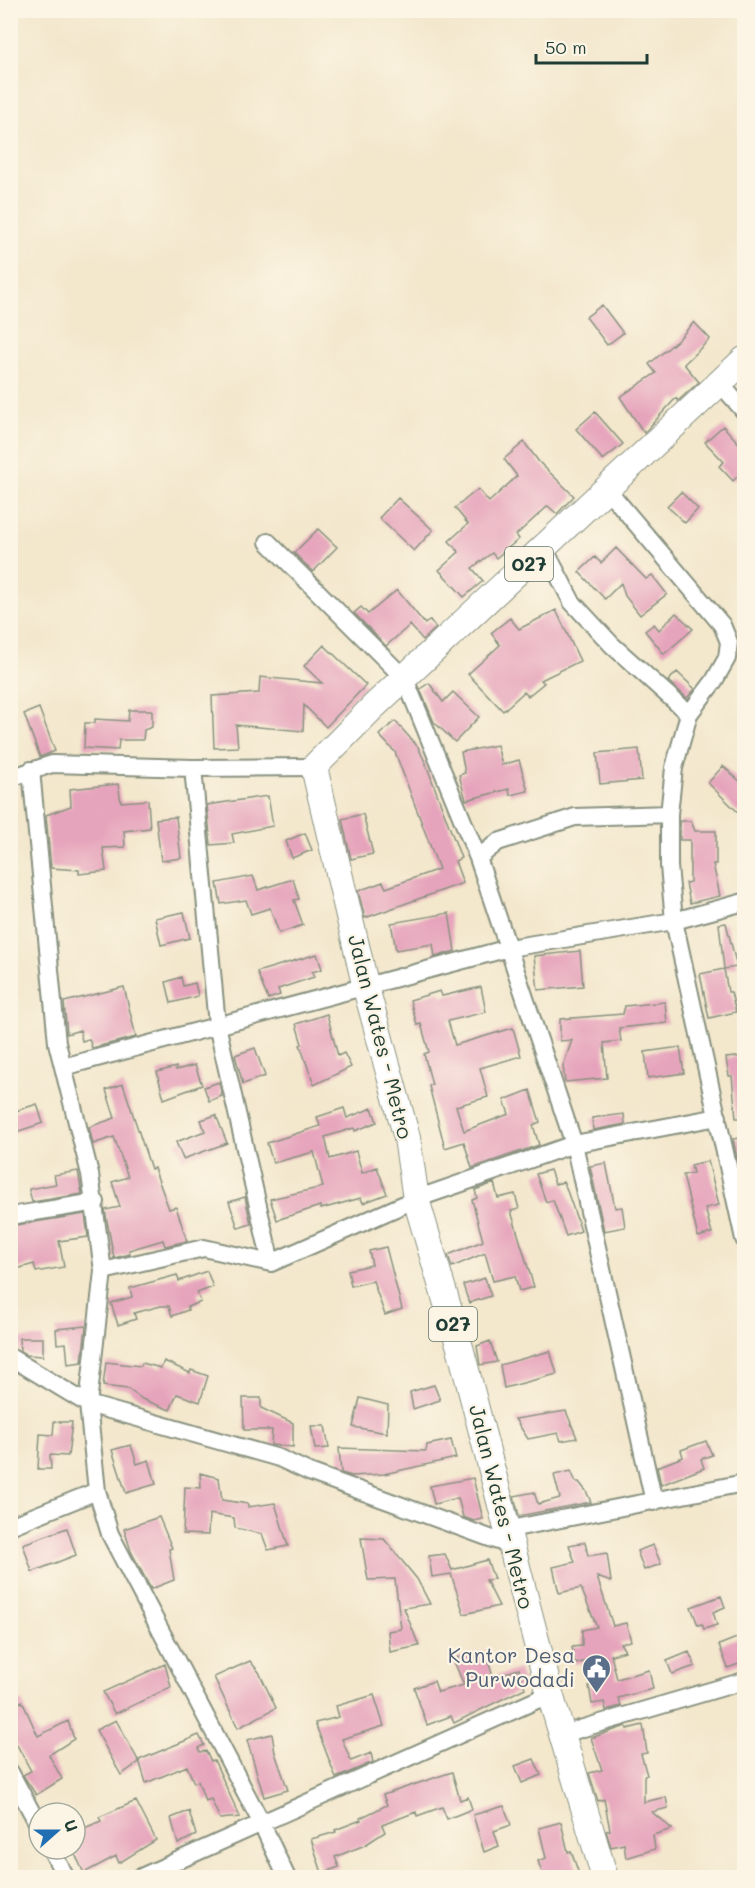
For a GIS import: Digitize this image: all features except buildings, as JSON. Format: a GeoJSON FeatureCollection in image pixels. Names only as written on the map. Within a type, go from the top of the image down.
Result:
{"type":"FeatureCollection","features":[{"type":"Feature","properties":{"kind":"main road","name":"027"},"geometry":{"type":"LineString","coordinates":[[314,767],[606,488],[744,360]]}},
{"type":"Feature","properties":{"kind":"main road","name":"Jalan Wates - Metro"},"geometry":{"type":"LineString","coordinates":[[314,767],[366,988],[407,1138],[416,1199],[461,1351],[507,1537],[550,1694],[604,1878]]}},
{"type":"Feature","properties":{"kind":"street"},"geometry":{"type":"LineString","coordinates":[[720,383],[744,411]]}},
{"type":"Feature","properties":{"kind":"street"},"geometry":{"type":"LineString","coordinates":[[606,488],[722,625],[729,642],[727,658],[714,681],[688,714],[674,768],[669,814],[674,921],[744,1239]]}},
{"type":"Feature","properties":{"kind":"street"},"geometry":{"type":"LineString","coordinates":[[268,542],[405,679],[478,858],[574,1144],[654,1502]]}},
{"type":"Feature","properties":{"kind":"street"},"geometry":{"type":"LineString","coordinates":[[544,548],[572,602],[612,645],[688,714]]}},
{"type":"Feature","properties":{"kind":"street"},"geometry":{"type":"LineString","coordinates":[[10,778],[52,764],[193,768],[314,767]]}},
{"type":"Feature","properties":{"kind":"street"},"geometry":{"type":"LineString","coordinates":[[193,768],[217,1025],[271,1263]]}},
{"type":"Feature","properties":{"kind":"street"},"geometry":{"type":"LineString","coordinates":[[31,770],[57,1043],[96,1202],[103,1271],[88,1404],[97,1491],[110,1534],[261,1822],[287,1878]]}},
{"type":"Feature","properties":{"kind":"street"},"geometry":{"type":"LineString","coordinates":[[478,858],[498,842],[575,817],[669,814]]}},
{"type":"Feature","properties":{"kind":"street"},"geometry":{"type":"LineString","coordinates":[[63,1067],[509,948],[674,921],[744,902]]}},
{"type":"Feature","properties":{"kind":"street"},"geometry":{"type":"LineString","coordinates":[[103,1271],[204,1248],[271,1263],[416,1199],[574,1144],[718,1117]]}},
{"type":"Feature","properties":{"kind":"street"},"geometry":{"type":"LineString","coordinates":[[10,1216],[96,1202]]}},
{"type":"Feature","properties":{"kind":"street"},"geometry":{"type":"LineString","coordinates":[[10,1357],[88,1404],[279,1458],[309,1472],[507,1537],[744,1483]]}},
{"type":"Feature","properties":{"kind":"street"},"geometry":{"type":"LineString","coordinates":[[10,1526],[97,1491]]}},
{"type":"Feature","properties":{"kind":"street"},"geometry":{"type":"LineString","coordinates":[[563,1734],[744,1681]]}},
{"type":"Feature","properties":{"kind":"street"},"geometry":{"type":"LineString","coordinates":[[139,1878],[550,1694]]}},
{"type":"Feature","properties":{"kind":"street"},"geometry":{"type":"LineString","coordinates":[[10,1772],[27,1804]]}},
{"type":"Feature","properties":{"kind":"street"},"geometry":{"type":"LineString","coordinates":[[57,1861],[66,1878]]}},
{"type":"Feature","properties":{"kind":"place","name":"Kantor Desa Purwodadi"},"geometry":{"type":"Point","coordinates":[596,1694]}}]}
